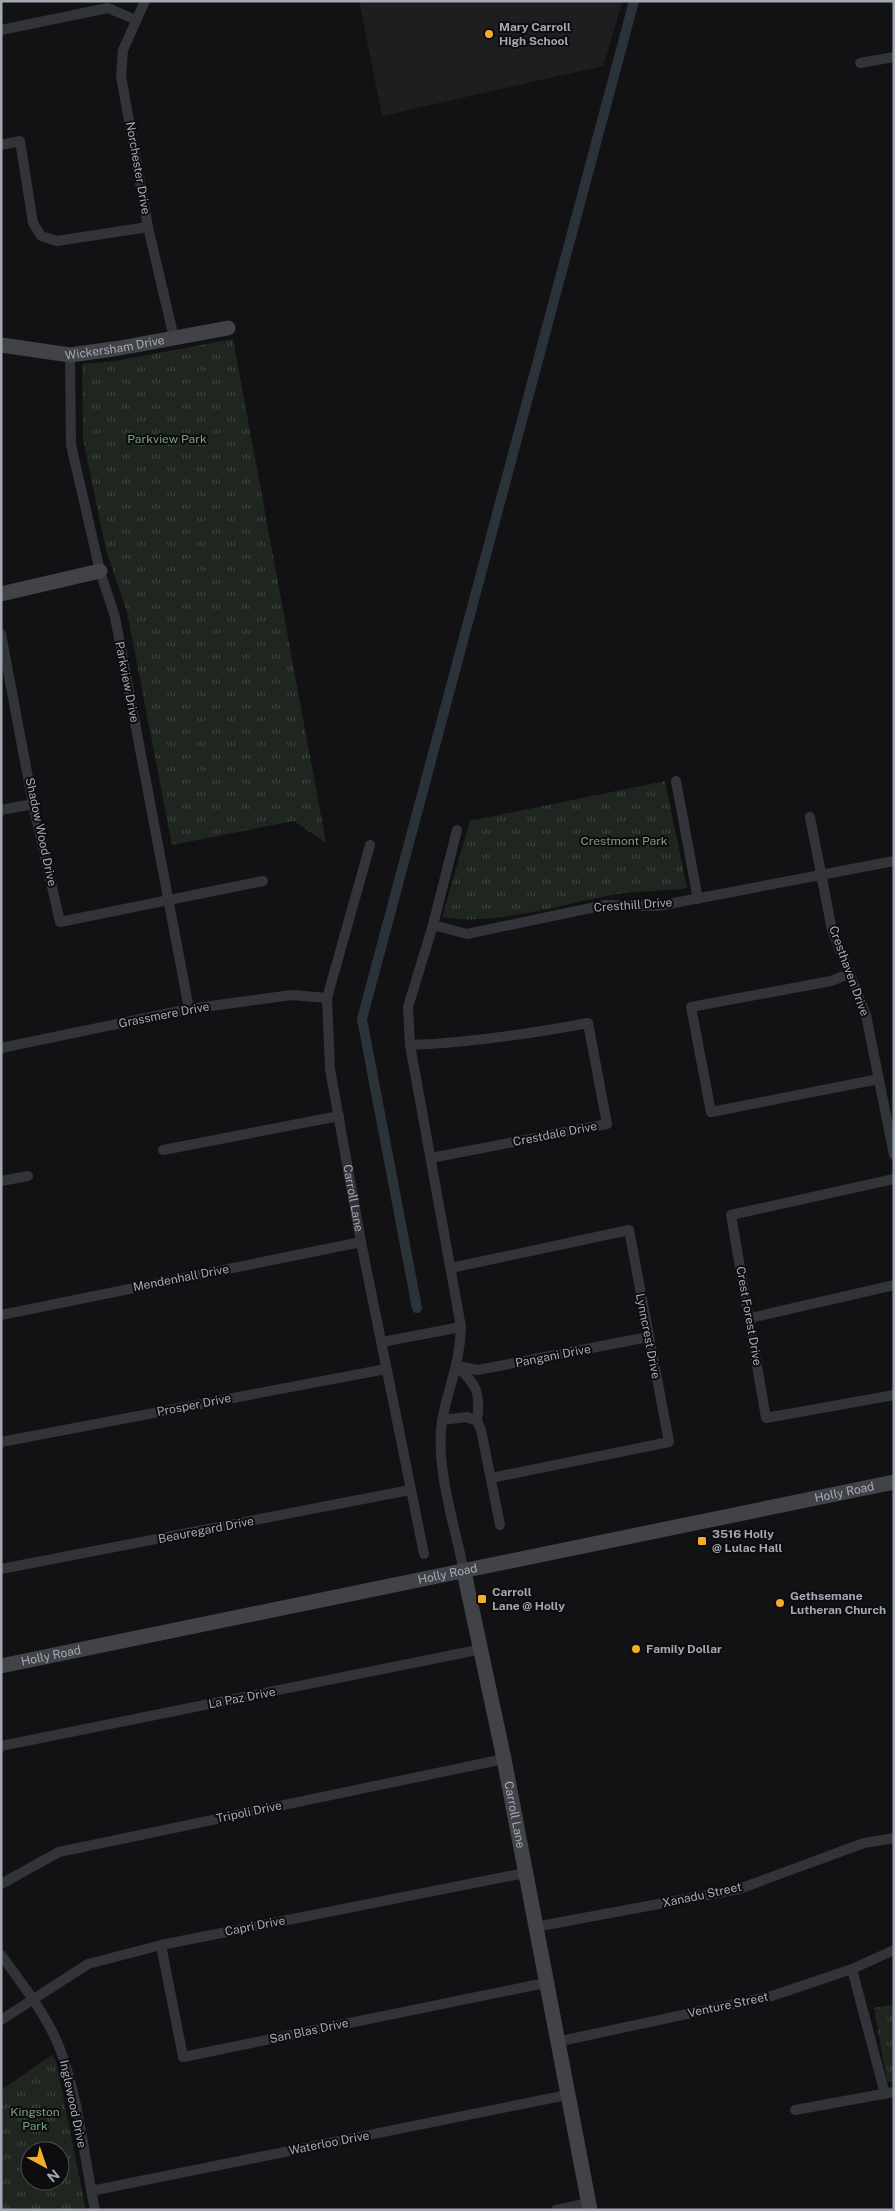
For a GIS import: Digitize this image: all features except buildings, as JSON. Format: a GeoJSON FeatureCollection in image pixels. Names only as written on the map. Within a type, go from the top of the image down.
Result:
{"type":"FeatureCollection","features":[{"type":"Feature","properties":{"kind":"street","name":"Norchester Drive"},"geometry":{"type":"LineString","coordinates":[[145,1],[123,50],[121,76],[148,227],[174,338]]}},
{"type":"Feature","properties":{"kind":"street"},"geometry":{"type":"LineString","coordinates":[[1,30],[108,8],[136,20]]}},
{"type":"Feature","properties":{"kind":"street"},"geometry":{"type":"LineString","coordinates":[[860,63],[894,57]]}},
{"type":"Feature","properties":{"kind":"street"},"geometry":{"type":"LineString","coordinates":[[1,144],[20,141],[33,223],[41,236],[57,241],[148,227]]}},
{"type":"Feature","properties":{"kind":"street","name":"Wickersham Drive"},"geometry":{"type":"LineString","coordinates":[[1,345],[70,355],[120,348],[228,328]]}},
{"type":"Feature","properties":{"kind":"street","name":"Parkview Drive"},"geometry":{"type":"LineString","coordinates":[[70,355],[71,445],[100,570],[115,618],[189,1009]]}},
{"type":"Feature","properties":{"kind":"street"},"geometry":{"type":"LineString","coordinates":[[1,594],[100,570]]}},
{"type":"Feature","properties":{"kind":"street","name":"Shadow Wood Drive"},"geometry":{"type":"LineString","coordinates":[[1,634],[33,804],[60,922],[168,900]]}},
{"type":"Feature","properties":{"kind":"street"},"geometry":{"type":"LineString","coordinates":[[676,781],[698,899]]}},
{"type":"Feature","properties":{"kind":"street"},"geometry":{"type":"LineString","coordinates":[[1,810],[33,804]]}},
{"type":"Feature","properties":{"kind":"street","name":"Cresthaven Drive"},"geometry":{"type":"LineString","coordinates":[[810,817],[832,930],[866,1015],[894,1155]]}},
{"type":"Feature","properties":{"kind":"street","name":"Carroll Lane"},"geometry":{"type":"LineString","coordinates":[[457,830],[408,1007],[410,1045],[461,1327],[457,1366],[442,1420],[440,1449],[504,1759],[556,2042],[589,2206]]}},
{"type":"Feature","properties":{"kind":"street","name":"Carroll Lane"},"geometry":{"type":"LineString","coordinates":[[370,845],[327,998],[330,1069],[361,1242],[424,1554]]}},
{"type":"Feature","properties":{"kind":"street","name":"Cresthill Drive"},"geometry":{"type":"LineString","coordinates":[[432,925],[467,934],[605,905],[658,906],[894,861]]}},
{"type":"Feature","properties":{"kind":"street"},"geometry":{"type":"LineString","coordinates":[[168,900],[263,881]]}},
{"type":"Feature","properties":{"kind":"street"},"geometry":{"type":"LineString","coordinates":[[850,974],[831,981],[691,1007],[711,1112],[879,1080]]}},
{"type":"Feature","properties":{"kind":"street","name":"Grassmere Drive"},"geometry":{"type":"LineString","coordinates":[[1,1048],[189,1009],[292,995],[327,998]]}},
{"type":"Feature","properties":{"kind":"street","name":"Crestdale Drive"},"geometry":{"type":"LineString","coordinates":[[410,1045],[454,1044],[510,1037],[588,1023],[608,1124],[431,1158]]}},
{"type":"Feature","properties":{"kind":"street"},"geometry":{"type":"LineString","coordinates":[[163,1150],[339,1116]]}},
{"type":"Feature","properties":{"kind":"street"},"geometry":{"type":"LineString","coordinates":[[1,1182],[28,1176]]}},
{"type":"Feature","properties":{"kind":"street","name":"Crest Forest Drive"},"geometry":{"type":"LineString","coordinates":[[894,1179],[731,1214],[766,1418],[894,1395]]}},
{"type":"Feature","properties":{"kind":"street","name":"Lynncrest Drive"},"geometry":{"type":"LineString","coordinates":[[451,1268],[629,1230],[669,1442],[491,1478]]}},
{"type":"Feature","properties":{"kind":"street","name":"Mendenhall Drive"},"geometry":{"type":"LineString","coordinates":[[1,1315],[361,1242]]}},
{"type":"Feature","properties":{"kind":"street"},"geometry":{"type":"LineString","coordinates":[[750,1318],[894,1286]]}},
{"type":"Feature","properties":{"kind":"street"},"geometry":{"type":"LineString","coordinates":[[382,1342],[461,1327]]}},
{"type":"Feature","properties":{"kind":"street","name":"Pangani Drive"},"geometry":{"type":"LineString","coordinates":[[457,1366],[478,1370],[648,1338]]}},
{"type":"Feature","properties":{"kind":"street"},"geometry":{"type":"LineString","coordinates":[[457,1366],[474,1382],[479,1408],[477,1421],[481,1430],[500,1525]]}},
{"type":"Feature","properties":{"kind":"street","name":"Prosper Drive"},"geometry":{"type":"LineString","coordinates":[[1,1442],[386,1369]]}},
{"type":"Feature","properties":{"kind":"street"},"geometry":{"type":"LineString","coordinates":[[442,1420],[467,1417],[477,1421]]}},
{"type":"Feature","properties":{"kind":"street","name":"Holly Road"},"geometry":{"type":"LineString","coordinates":[[1,1666],[894,1482]]}},
{"type":"Feature","properties":{"kind":"street","name":"Beauregard Drive"},"geometry":{"type":"LineString","coordinates":[[1,1569],[410,1490]]}},
{"type":"Feature","properties":{"kind":"street","name":"La Paz Drive"},"geometry":{"type":"LineString","coordinates":[[1,1746],[482,1649]]}},
{"type":"Feature","properties":{"kind":"street","name":"Tripoli Drive"},"geometry":{"type":"LineString","coordinates":[[1,1884],[59,1852],[504,1759]]}},
{"type":"Feature","properties":{"kind":"street","name":"Xanadu Street"},"geometry":{"type":"LineString","coordinates":[[535,1927],[739,1889],[864,1843],[894,1838]]}},
{"type":"Feature","properties":{"kind":"street","name":"Capri Drive"},"geometry":{"type":"LineString","coordinates":[[1,2020],[88,1964],[161,1945],[525,1873]]}},
{"type":"Feature","properties":{"kind":"street","name":"San Blas Drive"},"geometry":{"type":"LineString","coordinates":[[161,1945],[183,2057],[545,1983]]}},
{"type":"Feature","properties":{"kind":"street","name":"Venture Street"},"geometry":{"type":"LineString","coordinates":[[556,2042],[772,1996],[852,1969],[894,1950]]}},
{"type":"Feature","properties":{"kind":"street","name":"Inglewood Drive"},"geometry":{"type":"LineString","coordinates":[[1,1955],[32,1999],[60,2047],[69,2077],[95,2210]]}},
{"type":"Feature","properties":{"kind":"street"},"geometry":{"type":"LineString","coordinates":[[795,2110],[889,2093],[852,1969]]}},
{"type":"Feature","properties":{"kind":"street","name":"Waterloo Drive"},"geometry":{"type":"LineString","coordinates":[[91,2191],[567,2095]]}},
{"type":"Feature","properties":{"kind":"street"},"geometry":{"type":"LineString","coordinates":[[556,2210],[589,2206]]}},
{"type":"Feature","properties":{"kind":"shaded area","name":"Mary Carroll High School"},"geometry":{"type":"Polygon","coordinates":[[[359,1],[623,1],[603,66],[382,116],[359,1]]]}},
{"type":"Feature","properties":{"kind":"green space","name":"Parkview Park"},"geometry":{"type":"Polygon","coordinates":[[[233,339],[326,843],[294,821],[172,845],[127,612],[106,550],[83,439],[82,364],[115,361],[233,339]]]}},
{"type":"Feature","properties":{"kind":"green space","name":"Crestmont Park"},"geometry":{"type":"Polygon","coordinates":[[[665,781],[687,888],[618,894],[530,913],[485,919],[442,917],[470,821],[665,781]]]}},
{"type":"Feature","properties":{"kind":"green space"},"geometry":{"type":"Polygon","coordinates":[[[894,2004],[894,2083],[887,2081],[874,2008],[894,2004]]]}},
{"type":"Feature","properties":{"kind":"green space","name":"Kingston Park"},"geometry":{"type":"Polygon","coordinates":[[[52,2055],[56,2061],[86,2210],[1,2210],[1,2090],[52,2055]]]}},
{"type":"Feature","properties":{"kind":"waterway"},"geometry":{"type":"LineString","coordinates":[[417,1308],[362,1019],[634,1]]}},
{"type":"Feature","properties":{"kind":"place","name":"Mary Carroll High School"},"geometry":{"type":"Point","coordinates":[489,34]}},
{"type":"Feature","properties":{"kind":"place","name":"3516 Holly @ Lulac Hall"},"geometry":{"type":"Point","coordinates":[702,1541]}},
{"type":"Feature","properties":{"kind":"place","name":"Carroll Lane @ Holly"},"geometry":{"type":"Point","coordinates":[482,1599]}},
{"type":"Feature","properties":{"kind":"place","name":"Gethsemane Lutheran Church"},"geometry":{"type":"Point","coordinates":[780,1603]}},
{"type":"Feature","properties":{"kind":"place","name":"Family Dollar"},"geometry":{"type":"Point","coordinates":[636,1649]}}]}
